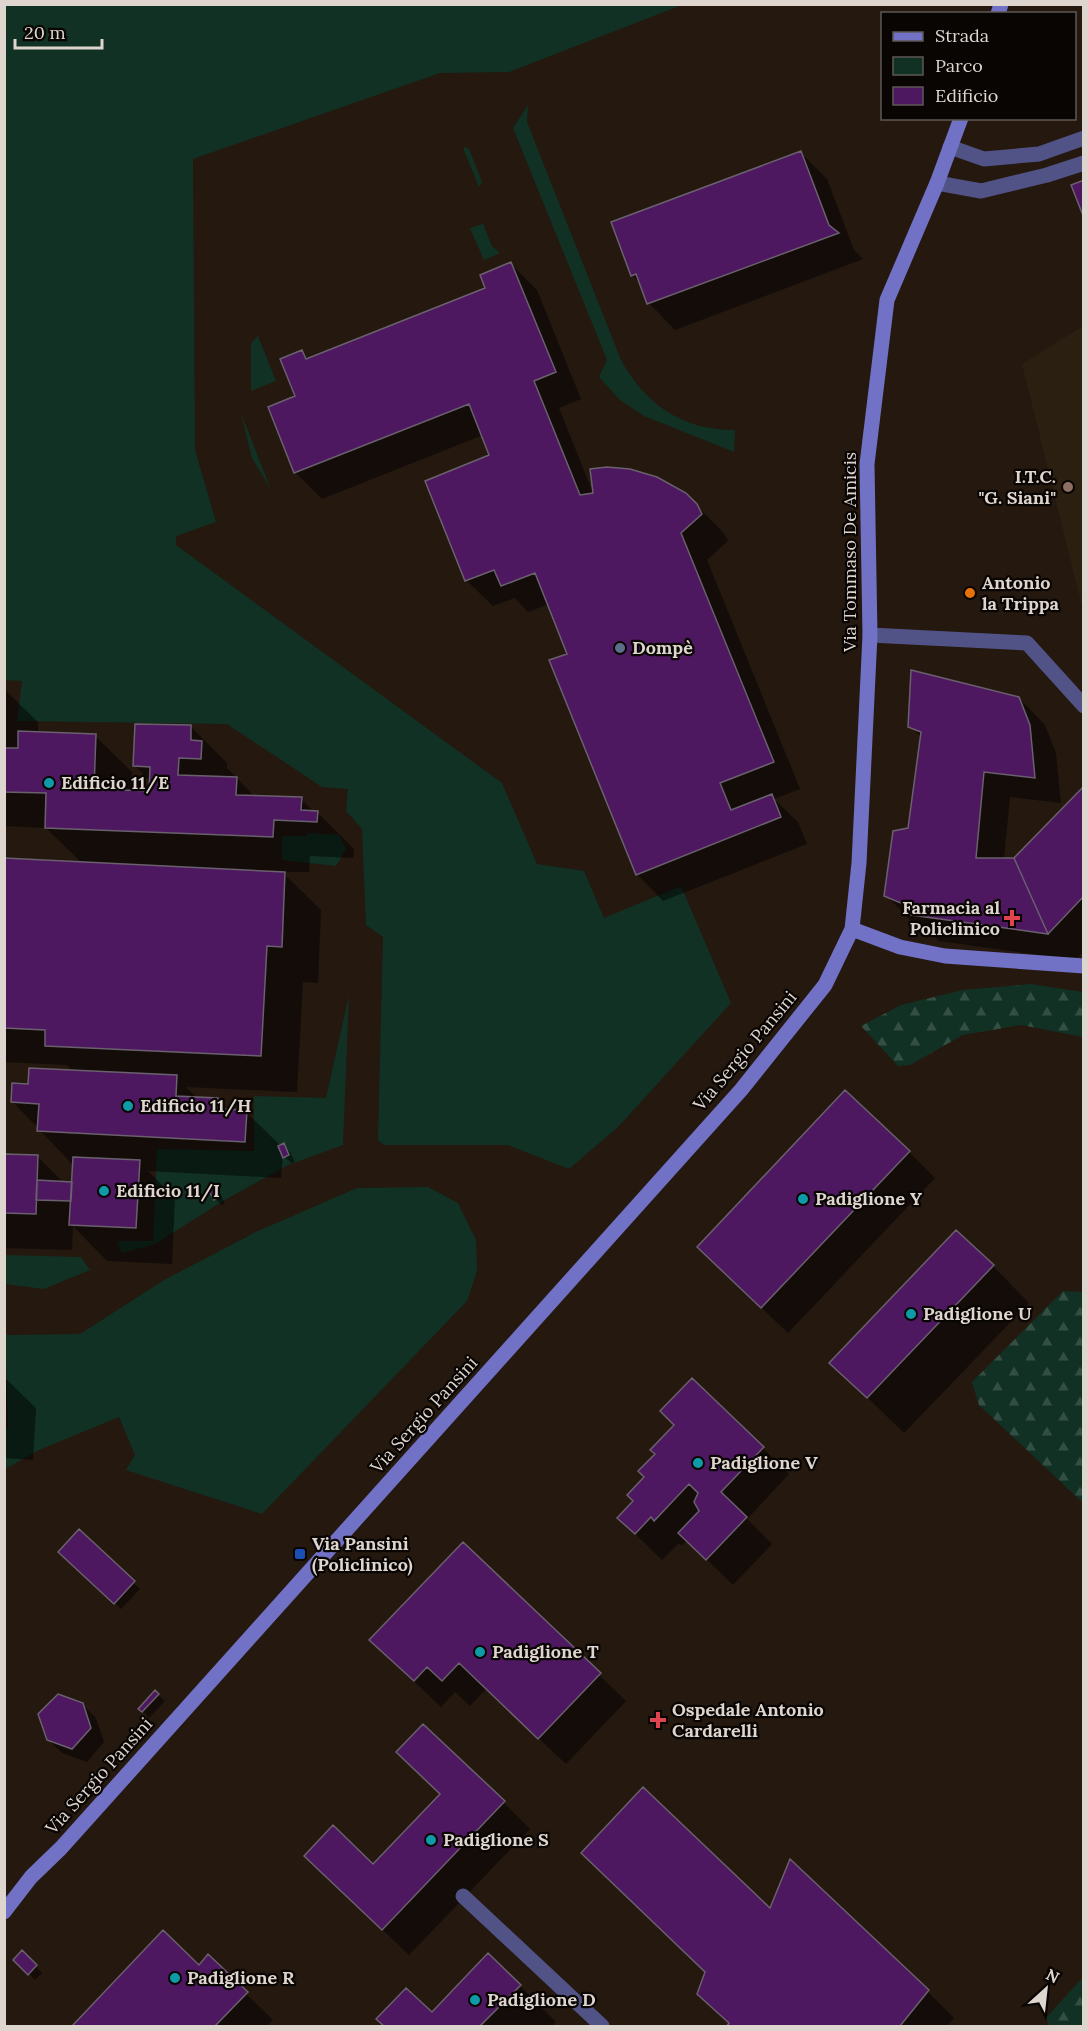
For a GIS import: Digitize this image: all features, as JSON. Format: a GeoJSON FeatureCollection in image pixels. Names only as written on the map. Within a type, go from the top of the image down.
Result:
{"type":"FeatureCollection","features":[{"type":"Feature","properties":{"kind":"main road","name":"Via Tommaso De Amicis"},"geometry":{"type":"LineString","coordinates":[[852,929],[859,863],[870,630],[867,464],[887,300],[937,183],[960,120]]}},
{"type":"Feature","properties":{"kind":"main road"},"geometry":{"type":"LineString","coordinates":[[852,929],[900,947],[945,956],[1083,966]]}},
{"type":"Feature","properties":{"kind":"main road","name":"Via Sergio Pansini"},"geometry":{"type":"LineString","coordinates":[[4,1912],[31,1877],[61,1848],[741,1090],[825,985],[852,929]]}},
{"type":"Feature","properties":{"kind":"main road"},"geometry":{"type":"LineString","coordinates":[[4,1898],[31,1877]]}},
{"type":"Feature","properties":{"kind":"street"},"geometry":{"type":"LineString","coordinates":[[950,147],[984,159],[1039,154],[1083,138]]}},
{"type":"Feature","properties":{"kind":"street"},"geometry":{"type":"LineString","coordinates":[[937,183],[981,191],[1047,175],[1083,163]]}},
{"type":"Feature","properties":{"kind":"street"},"geometry":{"type":"LineString","coordinates":[[870,630],[1030,636],[1083,697]]}},
{"type":"Feature","properties":{"kind":"street"},"geometry":{"type":"LineString","coordinates":[[870,630],[1026,643],[1083,706]]}},
{"type":"Feature","properties":{"kind":"street"},"geometry":{"type":"LineString","coordinates":[[464,1896],[602,2026]]}},
{"type":"Feature","properties":{"kind":"shaded area","name":"I.T.C. \"G. Siani\""},"geometry":{"type":"Polygon","coordinates":[[[1083,326],[1084,329],[1083,611],[1022,364],[1083,326]]]}},
{"type":"Feature","properties":{"kind":"green space"},"geometry":{"type":"Polygon","coordinates":[[[4,5],[682,5],[509,72],[440,73],[193,159],[195,450],[216,522],[176,536],[176,545],[502,783],[537,864],[584,871],[604,918],[681,886],[731,1003],[618,1127],[569,1169],[508,1145],[384,1145],[378,1140],[383,937],[366,925],[362,829],[346,811],[348,789],[322,787],[227,724],[17,721],[22,681],[4,680],[4,5]]]}},
{"type":"Feature","properties":{"kind":"green space"},"geometry":{"type":"Polygon","coordinates":[[[528,105],[527,122],[621,360],[642,390],[668,412],[698,425],[735,430],[734,452],[644,416],[620,400],[599,377],[607,360],[513,128],[528,105]]]}},
{"type":"Feature","properties":{"kind":"green space"},"geometry":{"type":"Polygon","coordinates":[[[463,148],[469,149],[482,182],[479,187],[463,148]]]}},
{"type":"Feature","properties":{"kind":"green space"},"geometry":{"type":"Polygon","coordinates":[[[483,224],[492,246],[500,253],[484,260],[470,228],[483,224]]]}},
{"type":"Feature","properties":{"kind":"green space"},"geometry":{"type":"Polygon","coordinates":[[[258,336],[276,381],[251,391],[251,346],[258,336]]]}},
{"type":"Feature","properties":{"kind":"green space"},"geometry":{"type":"Polygon","coordinates":[[[241,413],[271,490],[252,458],[241,413]]]}},
{"type":"Feature","properties":{"kind":"green space"},"geometry":{"type":"Polygon","coordinates":[[[307,833],[339,835],[346,849],[336,866],[282,860],[282,836],[306,836],[307,833]]]}},
{"type":"Feature","properties":{"kind":"green space"},"geometry":{"type":"Polygon","coordinates":[[[1031,984],[1083,992],[1083,1037],[1021,1025],[963,1035],[910,1065],[898,1066],[861,1026],[901,1005],[963,990],[1031,984]]]}},
{"type":"Feature","properties":{"kind":"green space"},"geometry":{"type":"Polygon","coordinates":[[[349,995],[343,1145],[288,1165],[223,1201],[155,1244],[122,1253],[117,1241],[153,1241],[157,1149],[254,1151],[254,1096],[326,1098],[349,995]]]}},
{"type":"Feature","properties":{"kind":"green space"},"geometry":{"type":"Polygon","coordinates":[[[428,1187],[458,1203],[476,1240],[477,1271],[467,1301],[262,1514],[126,1470],[135,1455],[119,1417],[39,1450],[5,1469],[5,1429],[8,1428],[5,1333],[8,1335],[80,1334],[164,1280],[258,1231],[357,1188],[428,1187]]]}},
{"type":"Feature","properties":{"kind":"green space"},"geometry":{"type":"Polygon","coordinates":[[[5,1255],[81,1257],[90,1270],[44,1289],[5,1284],[5,1255]]]}},
{"type":"Feature","properties":{"kind":"green space"},"geometry":{"type":"Polygon","coordinates":[[[1063,1291],[1083,1292],[1083,1503],[979,1405],[972,1382],[1063,1291]]]}},
{"type":"Feature","properties":{"kind":"green space"},"geometry":{"type":"Polygon","coordinates":[[[1083,1977],[1083,2026],[1049,2026],[1046,2018],[1083,1977]]]}},
{"type":"Feature","properties":{"kind":"building"},"geometry":{"type":"Polygon","coordinates":[[[801,151],[829,225],[839,233],[647,304],[636,274],[631,276],[611,222],[801,151]]]}},
{"type":"Feature","properties":{"kind":"building"},"geometry":{"type":"Polygon","coordinates":[[[1084,180],[1084,218],[1071,185],[1084,180]]]}},
{"type":"Feature","properties":{"kind":"building"},"geometry":{"type":"Polygon","coordinates":[[[511,262],[556,372],[534,381],[580,495],[593,493],[590,469],[607,467],[630,469],[657,477],[686,493],[697,504],[702,514],[681,533],[774,762],[720,783],[731,810],[772,794],[781,817],[636,875],[549,660],[567,654],[535,573],[501,586],[494,570],[465,581],[425,481],[489,455],[469,404],[294,473],[268,407],[295,396],[280,359],[302,350],[306,359],[485,288],[480,275],[511,262]]]}},
{"type":"Feature","properties":{"kind":"building"},"geometry":{"type":"Polygon","coordinates":[[[911,670],[1019,697],[1030,725],[1035,778],[984,772],[976,858],[1014,858],[1048,934],[911,915],[901,903],[884,896],[893,831],[908,828],[921,732],[908,727],[911,670]]]}},
{"type":"Feature","properties":{"kind":"building","name":"Edificio 11/E"},"geometry":{"type":"Polygon","coordinates":[[[135,724],[191,725],[191,740],[202,741],[201,759],[179,758],[178,775],[237,777],[236,795],[302,797],[301,810],[318,811],[317,822],[274,820],[273,837],[45,828],[46,793],[4,792],[4,748],[18,748],[18,731],[96,734],[94,789],[149,791],[150,767],[133,766],[135,724]]]}},
{"type":"Feature","properties":{"kind":"building"},"geometry":{"type":"Polygon","coordinates":[[[1084,786],[1084,896],[1048,934],[1014,858],[1084,786]]]}},
{"type":"Feature","properties":{"kind":"building"},"geometry":{"type":"Polygon","coordinates":[[[4,858],[285,872],[282,947],[267,946],[261,1056],[45,1046],[45,1030],[4,1028],[4,858]]]}},
{"type":"Feature","properties":{"kind":"building","name":"Edificio 11/H"},"geometry":{"type":"Polygon","coordinates":[[[29,1068],[177,1075],[176,1096],[218,1098],[218,1109],[247,1110],[245,1142],[37,1131],[39,1104],[11,1102],[12,1083],[28,1084],[29,1068]]]}},
{"type":"Feature","properties":{"kind":"building","name":"Padiglione Y"},"geometry":{"type":"Polygon","coordinates":[[[845,1090],[910,1151],[761,1308],[697,1247],[845,1090]]]}},
{"type":"Feature","properties":{"kind":"building"},"geometry":{"type":"Polygon","coordinates":[[[284,1143],[289,1155],[283,1158],[278,1146],[284,1143]]]}},
{"type":"Feature","properties":{"kind":"building"},"geometry":{"type":"Polygon","coordinates":[[[4,1154],[38,1155],[36,1214],[4,1213],[4,1154]]]}},
{"type":"Feature","properties":{"kind":"building","name":"Edificio 11/I"},"geometry":{"type":"Polygon","coordinates":[[[73,1157],[140,1160],[136,1228],[69,1225],[73,1157]]]}},
{"type":"Feature","properties":{"kind":"building"},"geometry":{"type":"Polygon","coordinates":[[[37,1180],[72,1182],[71,1201],[36,1200],[37,1180]]]}},
{"type":"Feature","properties":{"kind":"building"},"geometry":{"type":"Polygon","coordinates":[[[213,1185],[220,1196],[214,1200],[207,1188],[213,1185]]]}},
{"type":"Feature","properties":{"kind":"building","name":"Padiglione U"},"geometry":{"type":"Polygon","coordinates":[[[956,1230],[994,1265],[867,1398],[829,1363],[956,1230]]]}},
{"type":"Feature","properties":{"kind":"building","name":"Padiglione V"},"geometry":{"type":"Polygon","coordinates":[[[692,1378],[764,1447],[721,1492],[747,1517],[706,1560],[678,1533],[699,1511],[694,1502],[698,1493],[689,1484],[654,1521],[651,1517],[635,1534],[617,1518],[633,1501],[627,1495],[644,1477],[638,1471],[655,1454],[650,1450],[674,1425],[660,1411],[692,1378]]]}},
{"type":"Feature","properties":{"kind":"building"},"geometry":{"type":"Polygon","coordinates":[[[79,1529],[135,1581],[114,1604],[58,1552],[79,1529]]]}},
{"type":"Feature","properties":{"kind":"building","name":"Padiglione T"},"geometry":{"type":"Polygon","coordinates":[[[463,1542],[601,1673],[538,1739],[459,1663],[442,1681],[427,1667],[414,1681],[369,1640],[463,1542]]]}},
{"type":"Feature","properties":{"kind":"building"},"geometry":{"type":"Polygon","coordinates":[[[155,1690],[159,1694],[142,1712],[138,1709],[155,1690]]]}},
{"type":"Feature","properties":{"kind":"building"},"geometry":{"type":"Polygon","coordinates":[[[58,1694],[83,1703],[91,1728],[72,1749],[47,1740],[38,1714],[58,1694]]]}},
{"type":"Feature","properties":{"kind":"building","name":"Padiglione S"},"geometry":{"type":"Polygon","coordinates":[[[423,1724],[505,1801],[382,1930],[304,1856],[333,1825],[373,1864],[440,1794],[396,1752],[423,1724]]]}},
{"type":"Feature","properties":{"kind":"building"},"geometry":{"type":"Polygon","coordinates":[[[643,1787],[770,1908],[790,1859],[929,1990],[900,2026],[727,2026],[729,2023],[697,1994],[705,1972],[581,1853],[643,1787]]]}},
{"type":"Feature","properties":{"kind":"building","name":"Padiglione R"},"geometry":{"type":"Polygon","coordinates":[[[163,1930],[199,1965],[208,1954],[248,1992],[215,2026],[73,2025],[163,1930]]]}},
{"type":"Feature","properties":{"kind":"building"},"geometry":{"type":"Polygon","coordinates":[[[22,1950],[37,1965],[28,1975],[13,1960],[22,1950]]]}},
{"type":"Feature","properties":{"kind":"building","name":"Padiglione D"},"geometry":{"type":"Polygon","coordinates":[[[488,1953],[521,1985],[480,2026],[384,2026],[376,2019],[406,1988],[432,2012],[488,1953]]]}},
{"type":"Feature","properties":{"kind":"place","name":"I.T.C. \"G. Siani\""},"geometry":{"type":"Point","coordinates":[1068,487]}},
{"type":"Feature","properties":{"kind":"place","name":"Antonio la Trippa"},"geometry":{"type":"Point","coordinates":[970,593]}},
{"type":"Feature","properties":{"kind":"place","name":"Dompè"},"geometry":{"type":"Point","coordinates":[620,648]}},
{"type":"Feature","properties":{"kind":"place","name":"Edificio 11/E"},"geometry":{"type":"Point","coordinates":[49,783]}},
{"type":"Feature","properties":{"kind":"place","name":"Farmacia al Policlinico"},"geometry":{"type":"Point","coordinates":[1012,918]}},
{"type":"Feature","properties":{"kind":"place","name":"Edificio 11/H"},"geometry":{"type":"Point","coordinates":[128,1106]}},
{"type":"Feature","properties":{"kind":"place","name":"Edificio 11/I"},"geometry":{"type":"Point","coordinates":[104,1191]}},
{"type":"Feature","properties":{"kind":"place","name":"Padiglione Y"},"geometry":{"type":"Point","coordinates":[803,1199]}},
{"type":"Feature","properties":{"kind":"place","name":"Padiglione U"},"geometry":{"type":"Point","coordinates":[911,1314]}},
{"type":"Feature","properties":{"kind":"place","name":"Padiglione V"},"geometry":{"type":"Point","coordinates":[698,1463]}},
{"type":"Feature","properties":{"kind":"place","name":"Via Pansini (Policlinico)"},"geometry":{"type":"Point","coordinates":[300,1554]}},
{"type":"Feature","properties":{"kind":"place","name":"Padiglione T"},"geometry":{"type":"Point","coordinates":[480,1652]}},
{"type":"Feature","properties":{"kind":"place","name":"Ospedale Antonio Cardarelli"},"geometry":{"type":"Point","coordinates":[658,1720]}},
{"type":"Feature","properties":{"kind":"place","name":"Padiglione S"},"geometry":{"type":"Point","coordinates":[431,1840]}},
{"type":"Feature","properties":{"kind":"place","name":"Padiglione R"},"geometry":{"type":"Point","coordinates":[175,1978]}},
{"type":"Feature","properties":{"kind":"place","name":"Padiglione D"},"geometry":{"type":"Point","coordinates":[475,2000]}}]}
